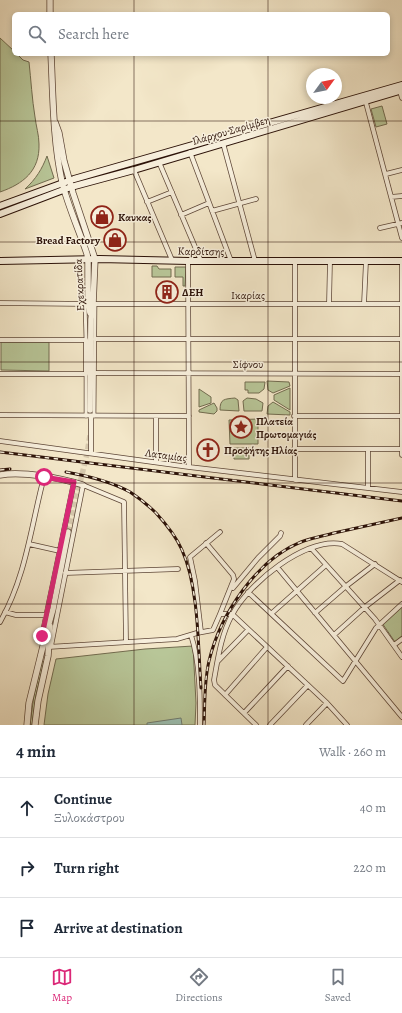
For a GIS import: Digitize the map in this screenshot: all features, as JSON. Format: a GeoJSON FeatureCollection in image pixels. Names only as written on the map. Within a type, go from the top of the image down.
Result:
{"type":"FeatureCollection","features":[{"type":"Feature","properties":{"kind":"main road","name":"Ιλάρχου Σαρίμβεη"},"geometry":{"type":"LineString","coordinates":[[67,184],[401,89]]}},
{"type":"Feature","properties":{"kind":"main road","name":"Ιλάρχου Σαρίμβεη"},"geometry":{"type":"LineString","coordinates":[[67,184],[134,170],[365,98]]}},
{"type":"Feature","properties":{"kind":"main road"},"geometry":{"type":"LineString","coordinates":[[0,206],[67,184]]}},
{"type":"Feature","properties":{"kind":"main road"},"geometry":{"type":"LineString","coordinates":[[0,214],[67,184]]}},
{"type":"Feature","properties":{"kind":"main road","name":"Καρδίτσης"},"geometry":{"type":"LineString","coordinates":[[0,261],[95,259],[188,261],[402,261]]}},
{"type":"Feature","properties":{"kind":"street"},"geometry":{"type":"LineString","coordinates":[[50,0],[50,12]]}},
{"type":"Feature","properties":{"kind":"street","name":"Εχεκρατίδα"},"geometry":{"type":"LineString","coordinates":[[51,56],[55,132],[67,184],[88,260],[91,304],[92,414]]}},
{"type":"Feature","properties":{"kind":"street"},"geometry":{"type":"LineString","coordinates":[[401,89],[402,98]]}},
{"type":"Feature","properties":{"kind":"street"},"geometry":{"type":"LineString","coordinates":[[365,98],[391,197],[400,223],[402,238]]}},
{"type":"Feature","properties":{"kind":"street"},"geometry":{"type":"LineString","coordinates":[[223,143],[238,203],[255,261]]}},
{"type":"Feature","properties":{"kind":"street"},"geometry":{"type":"LineString","coordinates":[[190,152],[232,261]]}},
{"type":"Feature","properties":{"kind":"street"},"geometry":{"type":"LineString","coordinates":[[159,162],[201,261]]}},
{"type":"Feature","properties":{"kind":"street"},"geometry":{"type":"LineString","coordinates":[[134,170],[172,260]]}},
{"type":"Feature","properties":{"kind":"street"},"geometry":{"type":"LineString","coordinates":[[386,174],[402,170]]}},
{"type":"Feature","properties":{"kind":"street","name":"Εχεκρατίδα"},"geometry":{"type":"LineString","coordinates":[[67,184],[95,259],[91,304]]}},
{"type":"Feature","properties":{"kind":"street"},"geometry":{"type":"LineString","coordinates":[[147,202],[172,192]]}},
{"type":"Feature","properties":{"kind":"street"},"geometry":{"type":"LineString","coordinates":[[391,197],[402,196]]}},
{"type":"Feature","properties":{"kind":"street"},"geometry":{"type":"LineString","coordinates":[[212,211],[256,199]]}},
{"type":"Feature","properties":{"kind":"street"},"geometry":{"type":"LineString","coordinates":[[181,215],[209,204]]}},
{"type":"Feature","properties":{"kind":"street"},"geometry":{"type":"LineString","coordinates":[[380,228],[400,223]]}},
{"type":"Feature","properties":{"kind":"street"},"geometry":{"type":"LineString","coordinates":[[188,261],[189,467]]}},
{"type":"Feature","properties":{"kind":"street"},"geometry":{"type":"LineString","coordinates":[[294,480],[295,261]]}},
{"type":"Feature","properties":{"kind":"street"},"geometry":{"type":"LineString","coordinates":[[329,304],[330,261]]}},
{"type":"Feature","properties":{"kind":"street"},"geometry":{"type":"LineString","coordinates":[[364,304],[366,261]]}},
{"type":"Feature","properties":{"kind":"street"},"geometry":{"type":"LineString","coordinates":[[402,261],[402,455]]}},
{"type":"Feature","properties":{"kind":"street","name":"Ικαρίας"},"geometry":{"type":"LineString","coordinates":[[0,303],[402,304]]}},
{"type":"Feature","properties":{"kind":"street"},"geometry":{"type":"LineString","coordinates":[[91,304],[95,339],[91,453]]}},
{"type":"Feature","properties":{"kind":"street"},"geometry":{"type":"LineString","coordinates":[[86,416],[86,340],[91,304]]}},
{"type":"Feature","properties":{"kind":"street"},"geometry":{"type":"LineString","coordinates":[[95,339],[402,339]]}},
{"type":"Feature","properties":{"kind":"street"},"geometry":{"type":"LineString","coordinates":[[0,340],[86,340]]}},
{"type":"Feature","properties":{"kind":"street","name":"Σίφνου"},"geometry":{"type":"LineString","coordinates":[[95,373],[402,374]]}},
{"type":"Feature","properties":{"kind":"street"},"geometry":{"type":"LineString","coordinates":[[0,374],[86,374]]}},
{"type":"Feature","properties":{"kind":"street"},"geometry":{"type":"LineString","coordinates":[[0,415],[86,416],[92,414],[189,416]]}},
{"type":"Feature","properties":{"kind":"street"},"geometry":{"type":"LineString","coordinates":[[156,416],[156,462]]}},
{"type":"Feature","properties":{"kind":"street"},"geometry":{"type":"LineString","coordinates":[[294,416],[402,416]]}},
{"type":"Feature","properties":{"kind":"street","name":"Λαταμίας"},"geometry":{"type":"LineString","coordinates":[[0,441],[189,467],[402,492]]}},
{"type":"Feature","properties":{"kind":"street"},"geometry":{"type":"LineString","coordinates":[[294,449],[402,449]]}},
{"type":"Feature","properties":{"kind":"street"},"geometry":{"type":"LineString","coordinates":[[368,449],[368,488]]}},
{"type":"Feature","properties":{"kind":"street"},"geometry":{"type":"LineString","coordinates":[[0,475],[15,474],[74,482],[124,502],[126,642]]}},
{"type":"Feature","properties":{"kind":"street"},"geometry":{"type":"LineString","coordinates":[[0,622],[21,574],[44,477]]}},
{"type":"Feature","properties":{"kind":"street"},"geometry":{"type":"LineString","coordinates":[[48,646],[42,636],[74,482]]}},
{"type":"Feature","properties":{"kind":"street"},"geometry":{"type":"LineString","coordinates":[[27,725],[29,703],[48,646],[66,573],[83,485]]}},
{"type":"Feature","properties":{"kind":"street"},"geometry":{"type":"LineString","coordinates":[[35,725],[37,708],[47,662],[50,622],[68,532]]}},
{"type":"Feature","properties":{"kind":"street"},"geometry":{"type":"LineString","coordinates":[[200,632],[195,581],[190,557],[220,532]]}},
{"type":"Feature","properties":{"kind":"street"},"geometry":{"type":"LineString","coordinates":[[230,591],[258,558],[280,536],[281,533]]}},
{"type":"Feature","properties":{"kind":"street"},"geometry":{"type":"LineString","coordinates":[[48,646],[171,640],[182,638],[191,634],[213,630],[234,579],[206,543]]}},
{"type":"Feature","properties":{"kind":"street"},"geometry":{"type":"LineString","coordinates":[[256,725],[215,685],[214,680],[225,630],[232,614],[248,592],[277,567],[311,548],[329,543],[342,544],[401,581],[365,607],[334,635]]}},
{"type":"Feature","properties":{"kind":"street"},"geometry":{"type":"LineString","coordinates":[[29,544],[60,551]]}},
{"type":"Feature","properties":{"kind":"street"},"geometry":{"type":"LineString","coordinates":[[311,548],[365,607],[402,657]]}},
{"type":"Feature","properties":{"kind":"street"},"geometry":{"type":"LineString","coordinates":[[315,613],[375,564]]}},
{"type":"Feature","properties":{"kind":"street"},"geometry":{"type":"LineString","coordinates":[[272,613],[326,565]]}},
{"type":"Feature","properties":{"kind":"street"},"geometry":{"type":"LineString","coordinates":[[277,567],[402,717]]}},
{"type":"Feature","properties":{"kind":"street"},"geometry":{"type":"LineString","coordinates":[[66,573],[178,569]]}},
{"type":"Feature","properties":{"kind":"street"},"geometry":{"type":"LineString","coordinates":[[248,592],[343,681],[374,630],[402,604]]}},
{"type":"Feature","properties":{"kind":"street"},"geometry":{"type":"LineString","coordinates":[[5,612],[16,615],[46,615]]}},
{"type":"Feature","properties":{"kind":"street"},"geometry":{"type":"LineString","coordinates":[[220,614],[232,614],[327,703],[347,725]]}},
{"type":"Feature","properties":{"kind":"street"},"geometry":{"type":"LineString","coordinates":[[218,661],[248,630]]}},
{"type":"Feature","properties":{"kind":"street"},"geometry":{"type":"LineString","coordinates":[[191,634],[195,646],[200,725]]}},
{"type":"Feature","properties":{"kind":"street"},"geometry":{"type":"LineString","coordinates":[[394,645],[402,639]]}},
{"type":"Feature","properties":{"kind":"street"},"geometry":{"type":"LineString","coordinates":[[225,695],[267,647]]}},
{"type":"Feature","properties":{"kind":"street"},"geometry":{"type":"LineString","coordinates":[[244,713],[288,666]]}},
{"type":"Feature","properties":{"kind":"street"},"geometry":{"type":"LineString","coordinates":[[270,725],[308,685]]}},
{"type":"Feature","properties":{"kind":"street"},"geometry":{"type":"LineString","coordinates":[[306,725],[327,703]]}},
{"type":"Feature","properties":{"kind":"green space"},"geometry":{"type":"Polygon","coordinates":[[[0,38],[12,49],[12,56],[19,56],[23,60],[29,62],[35,120],[39,137],[39,153],[37,162],[33,169],[23,180],[0,192],[0,38]]]}},
{"type":"Feature","properties":{"kind":"green space"},"geometry":{"type":"Polygon","coordinates":[[[382,106],[387,124],[376,127],[371,109],[382,106]]]}},
{"type":"Feature","properties":{"kind":"green space"},"geometry":{"type":"Polygon","coordinates":[[[47,156],[54,178],[25,189],[38,174],[47,156]]]}},
{"type":"Feature","properties":{"kind":"green space"},"geometry":{"type":"Polygon","coordinates":[[[152,266],[157,266],[159,269],[171,269],[171,277],[152,277],[152,266]]]}},
{"type":"Feature","properties":{"kind":"green space"},"geometry":{"type":"Polygon","coordinates":[[[175,267],[186,267],[185,286],[183,286],[183,277],[175,277],[175,267]]]}},
{"type":"Feature","properties":{"kind":"green space"},"geometry":{"type":"Polygon","coordinates":[[[1,342],[49,342],[49,371],[1,370],[1,342]]]}},
{"type":"Feature","properties":{"kind":"green space"},"geometry":{"type":"Polygon","coordinates":[[[267,381],[289,382],[290,386],[273,393],[268,390],[267,381]]]}},
{"type":"Feature","properties":{"kind":"green space"},"geometry":{"type":"Polygon","coordinates":[[[245,382],[265,382],[264,389],[259,393],[248,393],[248,390],[245,390],[245,382]]]}},
{"type":"Feature","properties":{"kind":"green space"},"geometry":{"type":"Polygon","coordinates":[[[290,388],[290,410],[274,400],[274,395],[290,388]]]}},
{"type":"Feature","properties":{"kind":"green space"},"geometry":{"type":"Polygon","coordinates":[[[199,389],[211,397],[211,403],[199,407],[199,389]]]}},
{"type":"Feature","properties":{"kind":"green space"},"geometry":{"type":"Polygon","coordinates":[[[235,398],[238,400],[239,411],[220,410],[223,400],[235,398]]]}},
{"type":"Feature","properties":{"kind":"green space"},"geometry":{"type":"Polygon","coordinates":[[[247,398],[256,399],[263,403],[262,411],[244,411],[243,401],[247,398]]]}},
{"type":"Feature","properties":{"kind":"green space"},"geometry":{"type":"Polygon","coordinates":[[[273,402],[290,412],[290,415],[267,414],[268,406],[273,402]]]}},
{"type":"Feature","properties":{"kind":"green space"},"geometry":{"type":"Polygon","coordinates":[[[214,403],[217,411],[214,414],[199,412],[199,410],[214,403]]]}},
{"type":"Feature","properties":{"kind":"green space"},"geometry":{"type":"Polygon","coordinates":[[[258,419],[258,444],[230,444],[229,420],[258,419]]]}},
{"type":"Feature","properties":{"kind":"green space"},"geometry":{"type":"Polygon","coordinates":[[[234,448],[249,448],[249,459],[234,459],[234,448]]]}},
{"type":"Feature","properties":{"kind":"green space"},"geometry":{"type":"Polygon","coordinates":[[[402,606],[402,636],[395,642],[382,623],[402,606]]]}},
{"type":"Feature","properties":{"kind":"green space"},"geometry":{"type":"Polygon","coordinates":[[[193,646],[196,703],[195,725],[44,725],[48,694],[56,659],[145,649],[193,646]]]}},
{"type":"Feature","properties":{"kind":"green space"},"geometry":{"type":"Polygon","coordinates":[[[42,661],[44,662],[36,695],[32,725],[30,725],[34,695],[42,661]]]}},
{"type":"Feature","properties":{"kind":"water"},"geometry":{"type":"Polygon","coordinates":[[[181,718],[182,725],[147,725],[147,723],[181,718]]]}},
{"type":"Feature","properties":{"kind":"tunnel"},"geometry":{"type":"LineString","coordinates":[[68,532],[87,454],[90,435]]}},
{"type":"Feature","properties":{"kind":"railway"},"geometry":{"type":"LineString","coordinates":[[0,452],[402,501]]}},
{"type":"Feature","properties":{"kind":"railway"},"geometry":{"type":"LineString","coordinates":[[0,470],[10,469]]}},
{"type":"Feature","properties":{"kind":"railway"},"geometry":{"type":"LineString","coordinates":[[66,472],[99,479],[130,492],[156,513],[177,540],[188,565],[195,600],[201,688]]}},
{"type":"Feature","properties":{"kind":"railway"},"geometry":{"type":"LineString","coordinates":[[204,725],[206,677],[214,643],[231,608],[255,575],[285,550],[301,542],[402,518]]}},
{"type":"Feature","properties":{"kind":"place","name":"Καυκας"},"geometry":{"type":"Point","coordinates":[102,217]}},
{"type":"Feature","properties":{"kind":"place","name":"Bread Factory"},"geometry":{"type":"Point","coordinates":[115,240]}},
{"type":"Feature","properties":{"kind":"place","name":"ΔΕΗ"},"geometry":{"type":"Point","coordinates":[167,292]}},
{"type":"Feature","properties":{"kind":"place","name":"Πλατεία Πρωτομαγιάς"},"geometry":{"type":"Point","coordinates":[241,427]}},
{"type":"Feature","properties":{"kind":"place","name":"Προφήτης Ηλίας"},"geometry":{"type":"Point","coordinates":[208,450]}},
{"type":"Feature","properties":{"kind":"route"},"geometry":{"type":"LineString","coordinates":[[42,636],[74,482],[44,477]]}}]}
